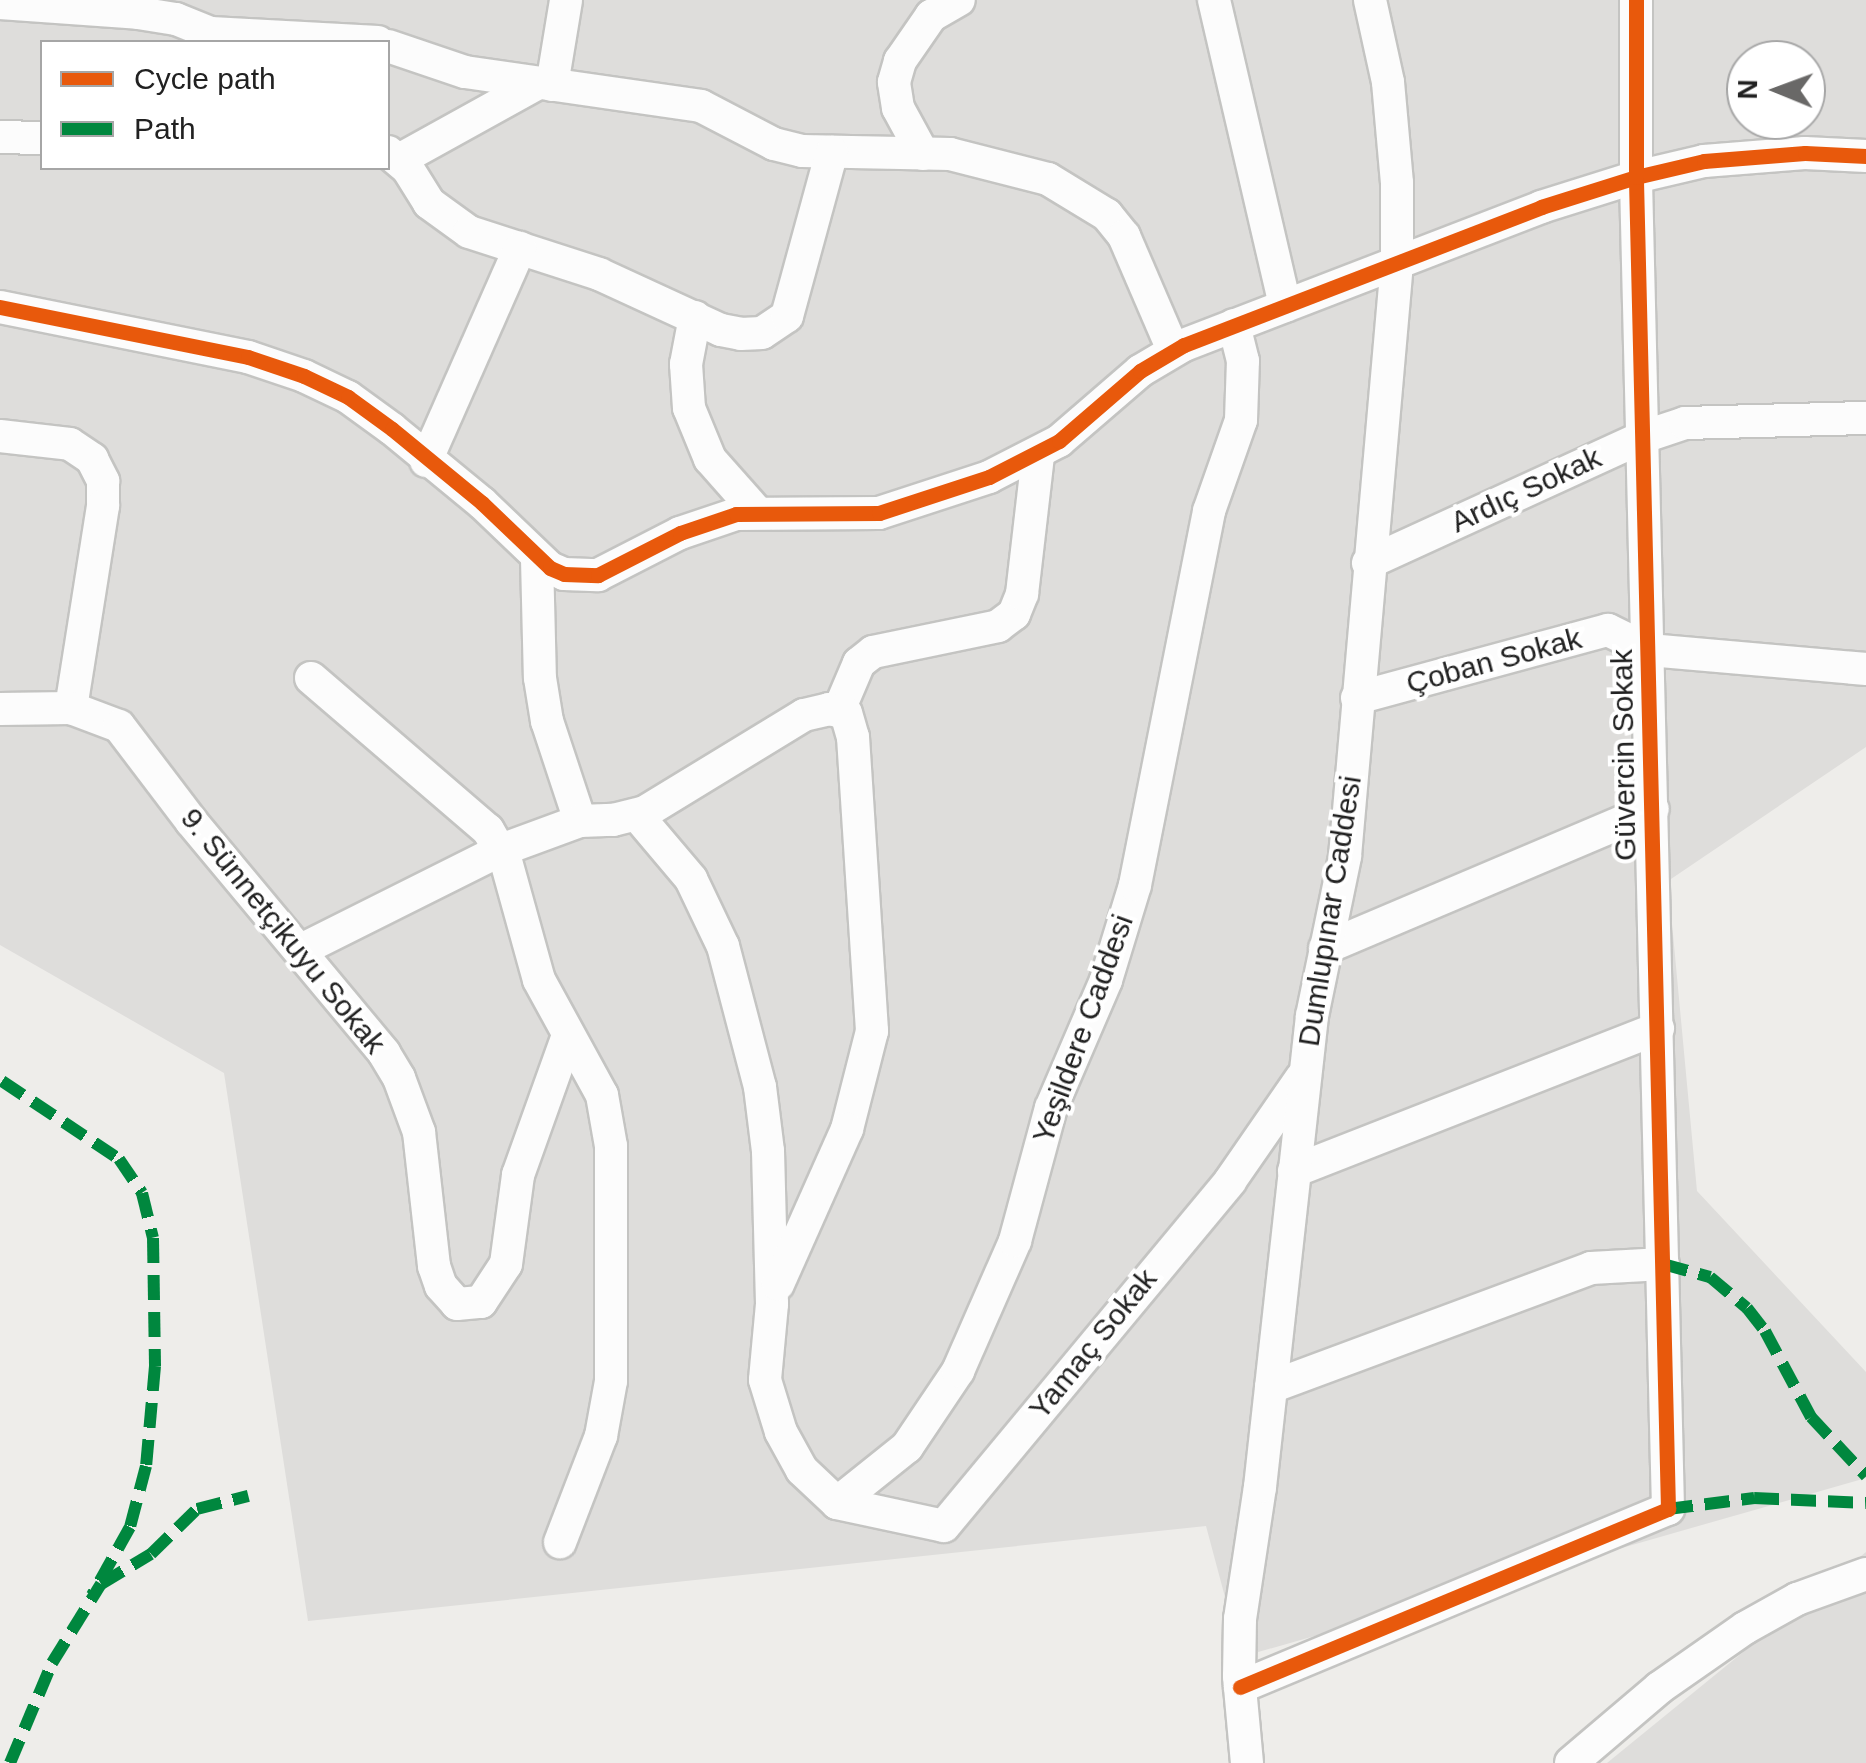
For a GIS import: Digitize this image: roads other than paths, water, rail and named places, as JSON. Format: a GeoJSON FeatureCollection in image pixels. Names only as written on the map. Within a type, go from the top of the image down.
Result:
{"type":"FeatureCollection","features":[{"type":"Feature","properties":{"kind":"street"},"geometry":{"type":"LineString","coordinates":[[544,85],[566,0]]}},
{"type":"Feature","properties":{"kind":"street"},"geometry":{"type":"LineString","coordinates":[[922,154],[898,108],[894,82],[900,61],[931,16],[959,0]]}},
{"type":"Feature","properties":{"kind":"street"},"geometry":{"type":"LineString","coordinates":[[1214,0],[1285,306]]}},
{"type":"Feature","properties":{"kind":"street","name":"Dumlupınar Caddesi"},"geometry":{"type":"LineString","coordinates":[[1247,1763],[1240,1687],[1240,1619],[1271,1387],[1305,1073],[1344,856],[1397,263],[1388,82],[1370,0]]}},
{"type":"Feature","properties":{"kind":"street","name":"Güvercin Sokak"},"geometry":{"type":"LineString","coordinates":[[1240,1687],[1668,1508],[1636,177],[1636,0]]}},
{"type":"Feature","properties":{"kind":"street"},"geometry":{"type":"LineString","coordinates":[[0,3],[138,13],[176,19],[211,32],[345,40]]}},
{"type":"Feature","properties":{"kind":"street"},"geometry":{"type":"LineString","coordinates":[[390,47],[452,69],[701,106],[774,144],[802,152],[922,154],[1017,168],[1048,180],[1107,215],[1140,267],[1173,350]]}},
{"type":"Feature","properties":{"kind":"street"},"geometry":{"type":"LineString","coordinates":[[544,85],[393,156],[429,202],[469,232],[599,274],[742,334],[762,333],[787,316],[832,152]]}},
{"type":"Feature","properties":{"kind":"street"},"geometry":{"type":"LineString","coordinates":[[0,137],[40,138]]}},
{"type":"Feature","properties":{"kind":"street"},"geometry":{"type":"LineString","coordinates":[[0,308],[281,366],[348,398],[482,504],[537,558],[564,574],[598,575],[708,521],[756,510],[826,516],[879,513],[946,493],[1038,454],[1082,423],[1140,370],[1173,350],[1540,207],[1636,177],[1753,156],[1866,156]]}},
{"type":"Feature","properties":{"kind":"street"},"geometry":{"type":"LineString","coordinates":[[426,461],[520,248]]}},
{"type":"Feature","properties":{"kind":"street"},"geometry":{"type":"LineString","coordinates":[[695,317],[686,364],[689,408],[710,459],[756,510]]}},
{"type":"Feature","properties":{"kind":"street","name":"Yeşildere Caddesi"},"geometry":{"type":"LineString","coordinates":[[837,1502],[907,1446],[958,1372],[1015,1242],[1051,1108],[1106,980],[1135,884],[1209,511],[1241,420],[1243,361],[1234,325]]}},
{"type":"Feature","properties":{"kind":"street","name":"Ardıç Sokak"},"geometry":{"type":"LineString","coordinates":[[1368,563],[1643,437],[1685,424],[1866,418]]}},
{"type":"Feature","properties":{"kind":"street"},"geometry":{"type":"LineString","coordinates":[[0,436],[70,444],[92,459],[103,481],[103,506],[71,708]]}},
{"type":"Feature","properties":{"kind":"street"},"geometry":{"type":"LineString","coordinates":[[839,710],[860,662],[873,652],[998,626],[1014,614],[1022,594],[1038,454]]}},
{"type":"Feature","properties":{"kind":"street"},"geometry":{"type":"LineString","coordinates":[[537,558],[542,692],[547,720],[580,821]]}},
{"type":"Feature","properties":{"kind":"street","name":"Çoban Sokak"},"geometry":{"type":"LineString","coordinates":[[1358,698],[1608,630],[1649,650],[1866,669]]}},
{"type":"Feature","properties":{"kind":"street"},"geometry":{"type":"LineString","coordinates":[[311,678],[473,814],[501,850],[540,980],[602,1095],[608,1118],[614,1336],[601,1436],[560,1542]]}},
{"type":"Feature","properties":{"kind":"street","name":"9. Sünnetçikuyu Sokak"},"geometry":{"type":"LineString","coordinates":[[0,709],[71,708],[105,717],[132,739],[191,821],[384,1052],[400,1078],[426,1163],[434,1266],[448,1297],[457,1304],[481,1302],[506,1264],[518,1175],[568,1035]]}},
{"type":"Feature","properties":{"kind":"street"},"geometry":{"type":"LineString","coordinates":[[772,1304],[793,1244],[847,1128],[872,1031],[852,727],[839,710]]}},
{"type":"Feature","properties":{"kind":"street"},"geometry":{"type":"LineString","coordinates":[[301,950],[501,850],[580,821],[638,815],[797,718],[839,710]]}},
{"type":"Feature","properties":{"kind":"street"},"geometry":{"type":"LineString","coordinates":[[1325,948],[1652,809]]}},
{"type":"Feature","properties":{"kind":"street"},"geometry":{"type":"LineString","coordinates":[[638,815],[706,905],[740,1008],[765,1118],[772,1304],[764,1358],[772,1404],[802,1470],[837,1502]]}},
{"type":"Feature","properties":{"kind":"street"},"geometry":{"type":"LineString","coordinates":[[1294,1171],[1658,1028]]}},
{"type":"Feature","properties":{"kind":"street","name":"Yamaç Sokak"},"geometry":{"type":"LineString","coordinates":[[837,1502],[944,1526],[1230,1181],[1305,1073]]}},
{"type":"Feature","properties":{"kind":"street"},"geometry":{"type":"LineString","coordinates":[[1271,1387],[1591,1268],[1662,1264]]}},
{"type":"Feature","properties":{"kind":"street"},"geometry":{"type":"LineString","coordinates":[[1571,1763],[1658,1688],[1744,1628],[1797,1599],[1866,1574]]}}]}
